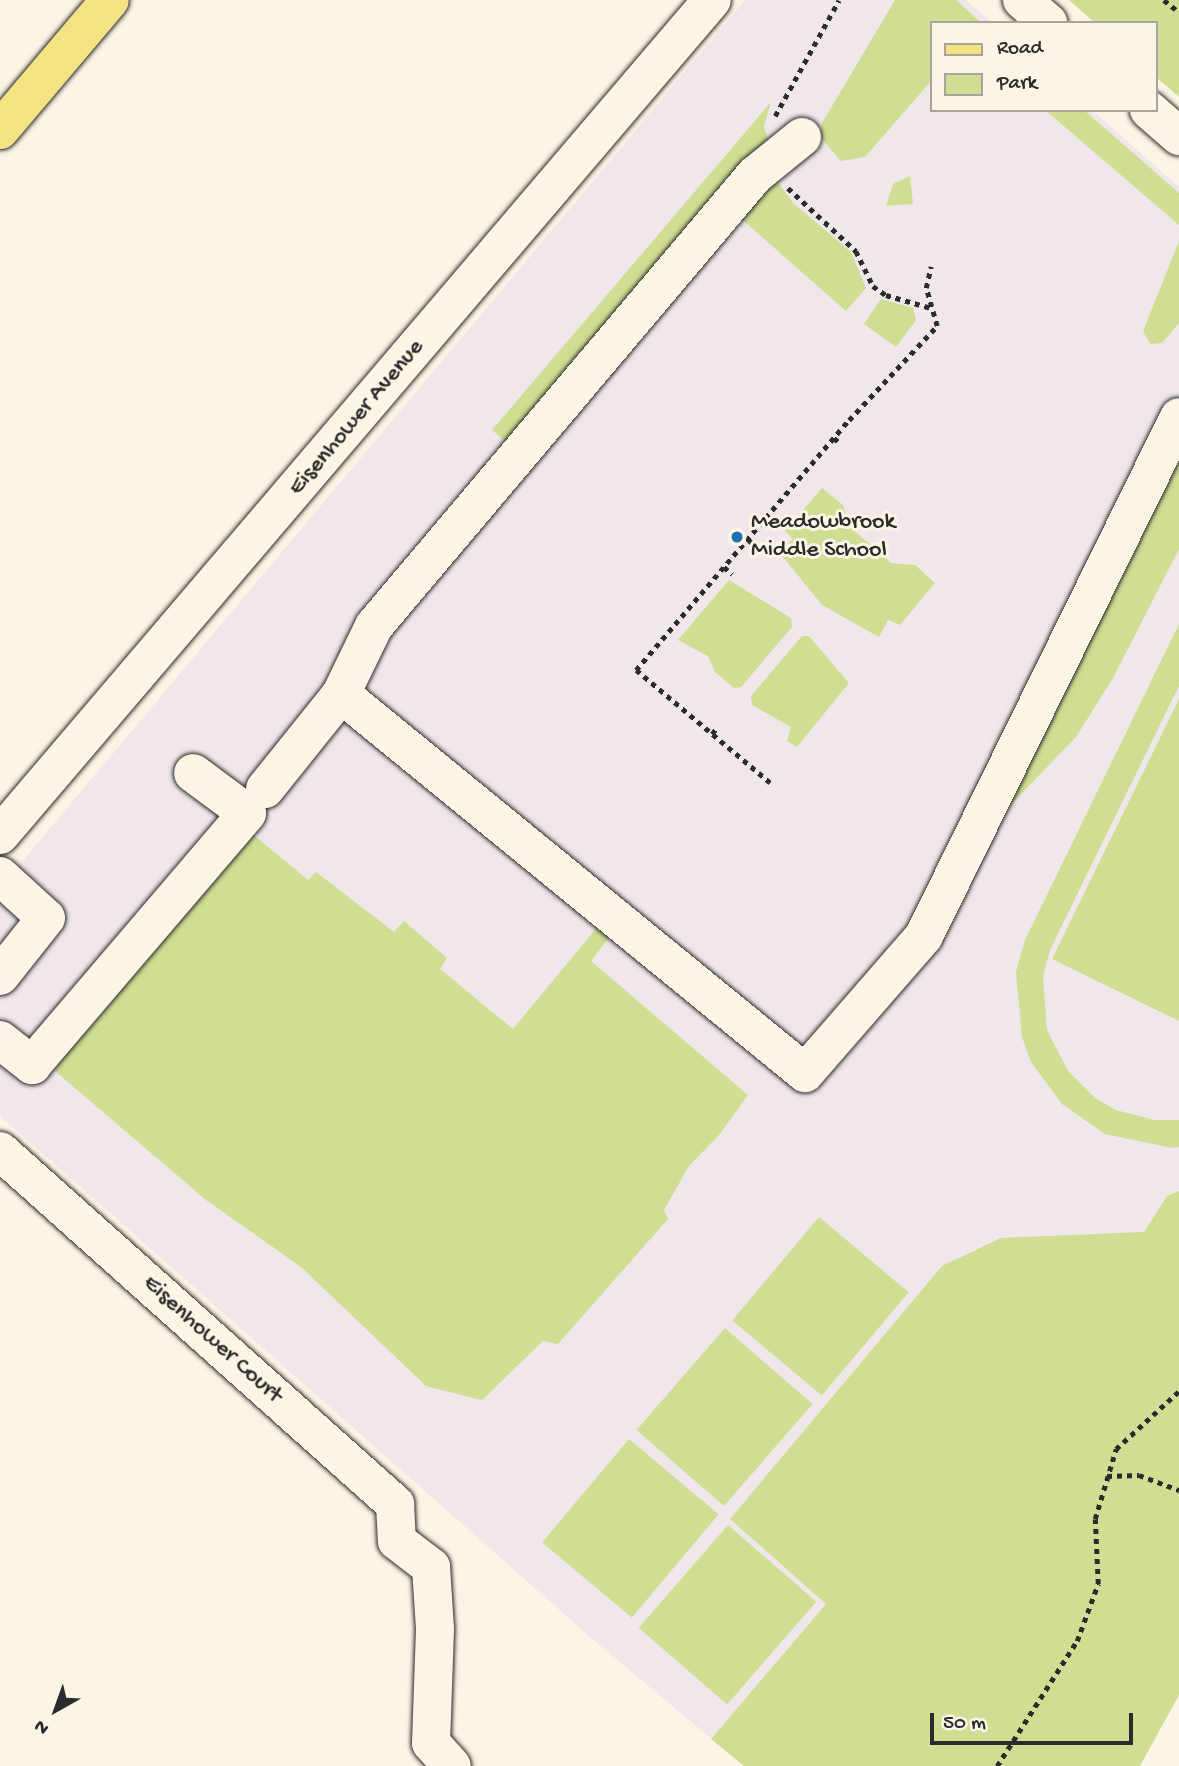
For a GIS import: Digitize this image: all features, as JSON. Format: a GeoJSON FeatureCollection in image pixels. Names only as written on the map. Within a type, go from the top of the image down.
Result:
{"type":"FeatureCollection","features":[{"type":"Feature","properties":{"kind":"main road"},"geometry":{"type":"LineString","coordinates":[[0,130],[110,0]]}},
{"type":"Feature","properties":{"kind":"street","name":"Eisenhower Avenue"},"geometry":{"type":"LineString","coordinates":[[0,835],[712,0]]}},
{"type":"Feature","properties":{"kind":"street"},"geometry":{"type":"LineString","coordinates":[[1022,0],[1046,21]]}},
{"type":"Feature","properties":{"kind":"street"},"geometry":{"type":"LineString","coordinates":[[1151,112],[1179,136]]}},
{"type":"Feature","properties":{"kind":"street"},"geometry":{"type":"LineString","coordinates":[[265,789],[341,694],[374,626],[755,175],[788,148]]}},
{"type":"Feature","properties":{"kind":"street"},"geometry":{"type":"LineString","coordinates":[[341,694],[805,1073],[924,936],[1179,417]]}},
{"type":"Feature","properties":{"kind":"street"},"geometry":{"type":"LineString","coordinates":[[0,1040],[32,1065],[247,813],[194,773]]}},
{"type":"Feature","properties":{"kind":"street"},"geometry":{"type":"LineString","coordinates":[[0,876],[47,918],[0,976]]}},
{"type":"Feature","properties":{"kind":"street","name":"Eisenhower Court"},"geometry":{"type":"LineString","coordinates":[[0,1150],[396,1504],[397,1541],[432,1567],[435,1629],[431,1744],[453,1766]]}},
{"type":"Feature","properties":{"kind":"path"},"geometry":{"type":"LineString","coordinates":[[839,0],[779,105],[772,124],[788,148],[788,188],[856,251],[873,286],[886,295],[931,308]]}},
{"type":"Feature","properties":{"kind":"path"},"geometry":{"type":"LineString","coordinates":[[1164,0],[1179,12]]}},
{"type":"Feature","properties":{"kind":"path"},"geometry":{"type":"LineString","coordinates":[[769,783],[636,670],[834,438],[937,326],[926,288],[931,267]]}},
{"type":"Feature","properties":{"kind":"path"},"geometry":{"type":"LineString","coordinates":[[834,438],[841,444]]}},
{"type":"Feature","properties":{"kind":"path"},"geometry":{"type":"LineString","coordinates":[[748,539],[755,546]]}},
{"type":"Feature","properties":{"kind":"path"},"geometry":{"type":"LineString","coordinates":[[724,567],[732,573]]}},
{"type":"Feature","properties":{"kind":"path"},"geometry":{"type":"LineString","coordinates":[[712,734],[717,727]]}},
{"type":"Feature","properties":{"kind":"path"},"geometry":{"type":"LineString","coordinates":[[997,1766],[1077,1641],[1098,1584],[1095,1519],[1116,1449],[1179,1391]]}},
{"type":"Feature","properties":{"kind":"path"},"geometry":{"type":"LineString","coordinates":[[1107,1476],[1139,1475],[1179,1490]]}},
{"type":"Feature","properties":{"kind":"shaded area","name":"Meadowbrook Middle School"},"geometry":{"type":"Polygon","coordinates":[[[745,0],[966,0],[990,21],[930,21],[930,112],[1094,112],[1179,187],[1179,1288],[744,1766],[597,1643],[0,1116],[0,888],[745,0]]]}},
{"type":"Feature","properties":{"kind":"green space"},"geometry":{"type":"Polygon","coordinates":[[[895,0],[956,0],[980,21],[930,21],[930,82],[865,157],[841,161],[820,137],[822,123],[895,0]]]}},
{"type":"Feature","properties":{"kind":"green space"},"geometry":{"type":"Polygon","coordinates":[[[1069,0],[1179,0],[1179,97],[1158,79],[1158,21],[1093,21],[1069,0]]]}},
{"type":"Feature","properties":{"kind":"green space"},"geometry":{"type":"Polygon","coordinates":[[[771,102],[764,126],[769,143],[511,446],[492,430],[771,102]]]}},
{"type":"Feature","properties":{"kind":"green space"},"geometry":{"type":"Polygon","coordinates":[[[1047,112],[1086,112],[1179,193],[1179,225],[1047,112]]]}},
{"type":"Feature","properties":{"kind":"green space"},"geometry":{"type":"Polygon","coordinates":[[[773,175],[793,203],[851,252],[866,288],[846,311],[738,216],[773,175]]]}},
{"type":"Feature","properties":{"kind":"green space"},"geometry":{"type":"Polygon","coordinates":[[[910,176],[913,204],[886,206],[893,184],[910,176]]]}},
{"type":"Feature","properties":{"kind":"green space"},"geometry":{"type":"Polygon","coordinates":[[[1179,241],[1179,323],[1162,343],[1150,344],[1143,331],[1179,241]]]}},
{"type":"Feature","properties":{"kind":"green space"},"geometry":{"type":"Polygon","coordinates":[[[881,299],[913,308],[916,320],[896,347],[864,324],[881,299]]]}},
{"type":"Feature","properties":{"kind":"green space"},"geometry":{"type":"Polygon","coordinates":[[[1179,443],[1179,549],[1113,678],[1076,737],[998,818],[1179,443]]]}},
{"type":"Feature","properties":{"kind":"green space"},"geometry":{"type":"Polygon","coordinates":[[[822,488],[843,505],[849,526],[891,563],[915,565],[935,583],[900,625],[888,620],[879,637],[822,605],[779,552],[793,539],[785,531],[822,488]]]}},
{"type":"Feature","properties":{"kind":"green space"},"geometry":{"type":"Polygon","coordinates":[[[729,580],[791,618],[792,627],[741,687],[734,688],[715,672],[708,656],[678,640],[729,580]]]}},
{"type":"Feature","properties":{"kind":"green space"},"geometry":{"type":"Polygon","coordinates":[[[1179,624],[1179,686],[1050,950],[1043,977],[1047,1030],[1068,1071],[1095,1098],[1116,1110],[1154,1120],[1179,1120],[1179,1147],[1172,1148],[1105,1134],[1062,1104],[1031,1062],[1022,1037],[1016,972],[1025,940],[1179,624]]]}},
{"type":"Feature","properties":{"kind":"green space"},"geometry":{"type":"Polygon","coordinates":[[[802,636],[809,636],[849,683],[797,747],[787,741],[791,727],[752,705],[751,696],[802,636]]]}},
{"type":"Feature","properties":{"kind":"green space"},"geometry":{"type":"Polygon","coordinates":[[[1179,699],[1179,1021],[1052,959],[1179,699]]]}},
{"type":"Feature","properties":{"kind":"green space"},"geometry":{"type":"Polygon","coordinates":[[[249,831],[308,880],[316,872],[394,932],[404,921],[447,958],[440,969],[513,1029],[599,925],[611,935],[591,961],[748,1095],[719,1135],[689,1166],[664,1210],[668,1219],[558,1344],[543,1341],[482,1400],[426,1386],[301,1267],[206,1200],[55,1071],[60,1059],[223,872],[249,831]]]}},
{"type":"Feature","properties":{"kind":"green space"},"geometry":{"type":"Polygon","coordinates":[[[1179,1191],[1179,1695],[1140,1766],[744,1766],[711,1739],[826,1604],[730,1519],[942,1266],[1001,1238],[1144,1232],[1167,1196],[1179,1191]]]}},
{"type":"Feature","properties":{"kind":"green space"},"geometry":{"type":"Polygon","coordinates":[[[819,1217],[909,1292],[822,1396],[732,1320],[819,1217]]]}},
{"type":"Feature","properties":{"kind":"green space"},"geometry":{"type":"Polygon","coordinates":[[[725,1328],[813,1404],[724,1506],[636,1430],[725,1328]]]}},
{"type":"Feature","properties":{"kind":"green space"},"geometry":{"type":"Polygon","coordinates":[[[629,1439],[719,1514],[632,1618],[542,1542],[629,1439]]]}},
{"type":"Feature","properties":{"kind":"green space"},"geometry":{"type":"Polygon","coordinates":[[[728,1525],[816,1602],[727,1704],[639,1628],[728,1525]]]}},
{"type":"Feature","properties":{"kind":"place","name":"Meadowbrook Middle School"},"geometry":{"type":"Point","coordinates":[737,537]}}]}
